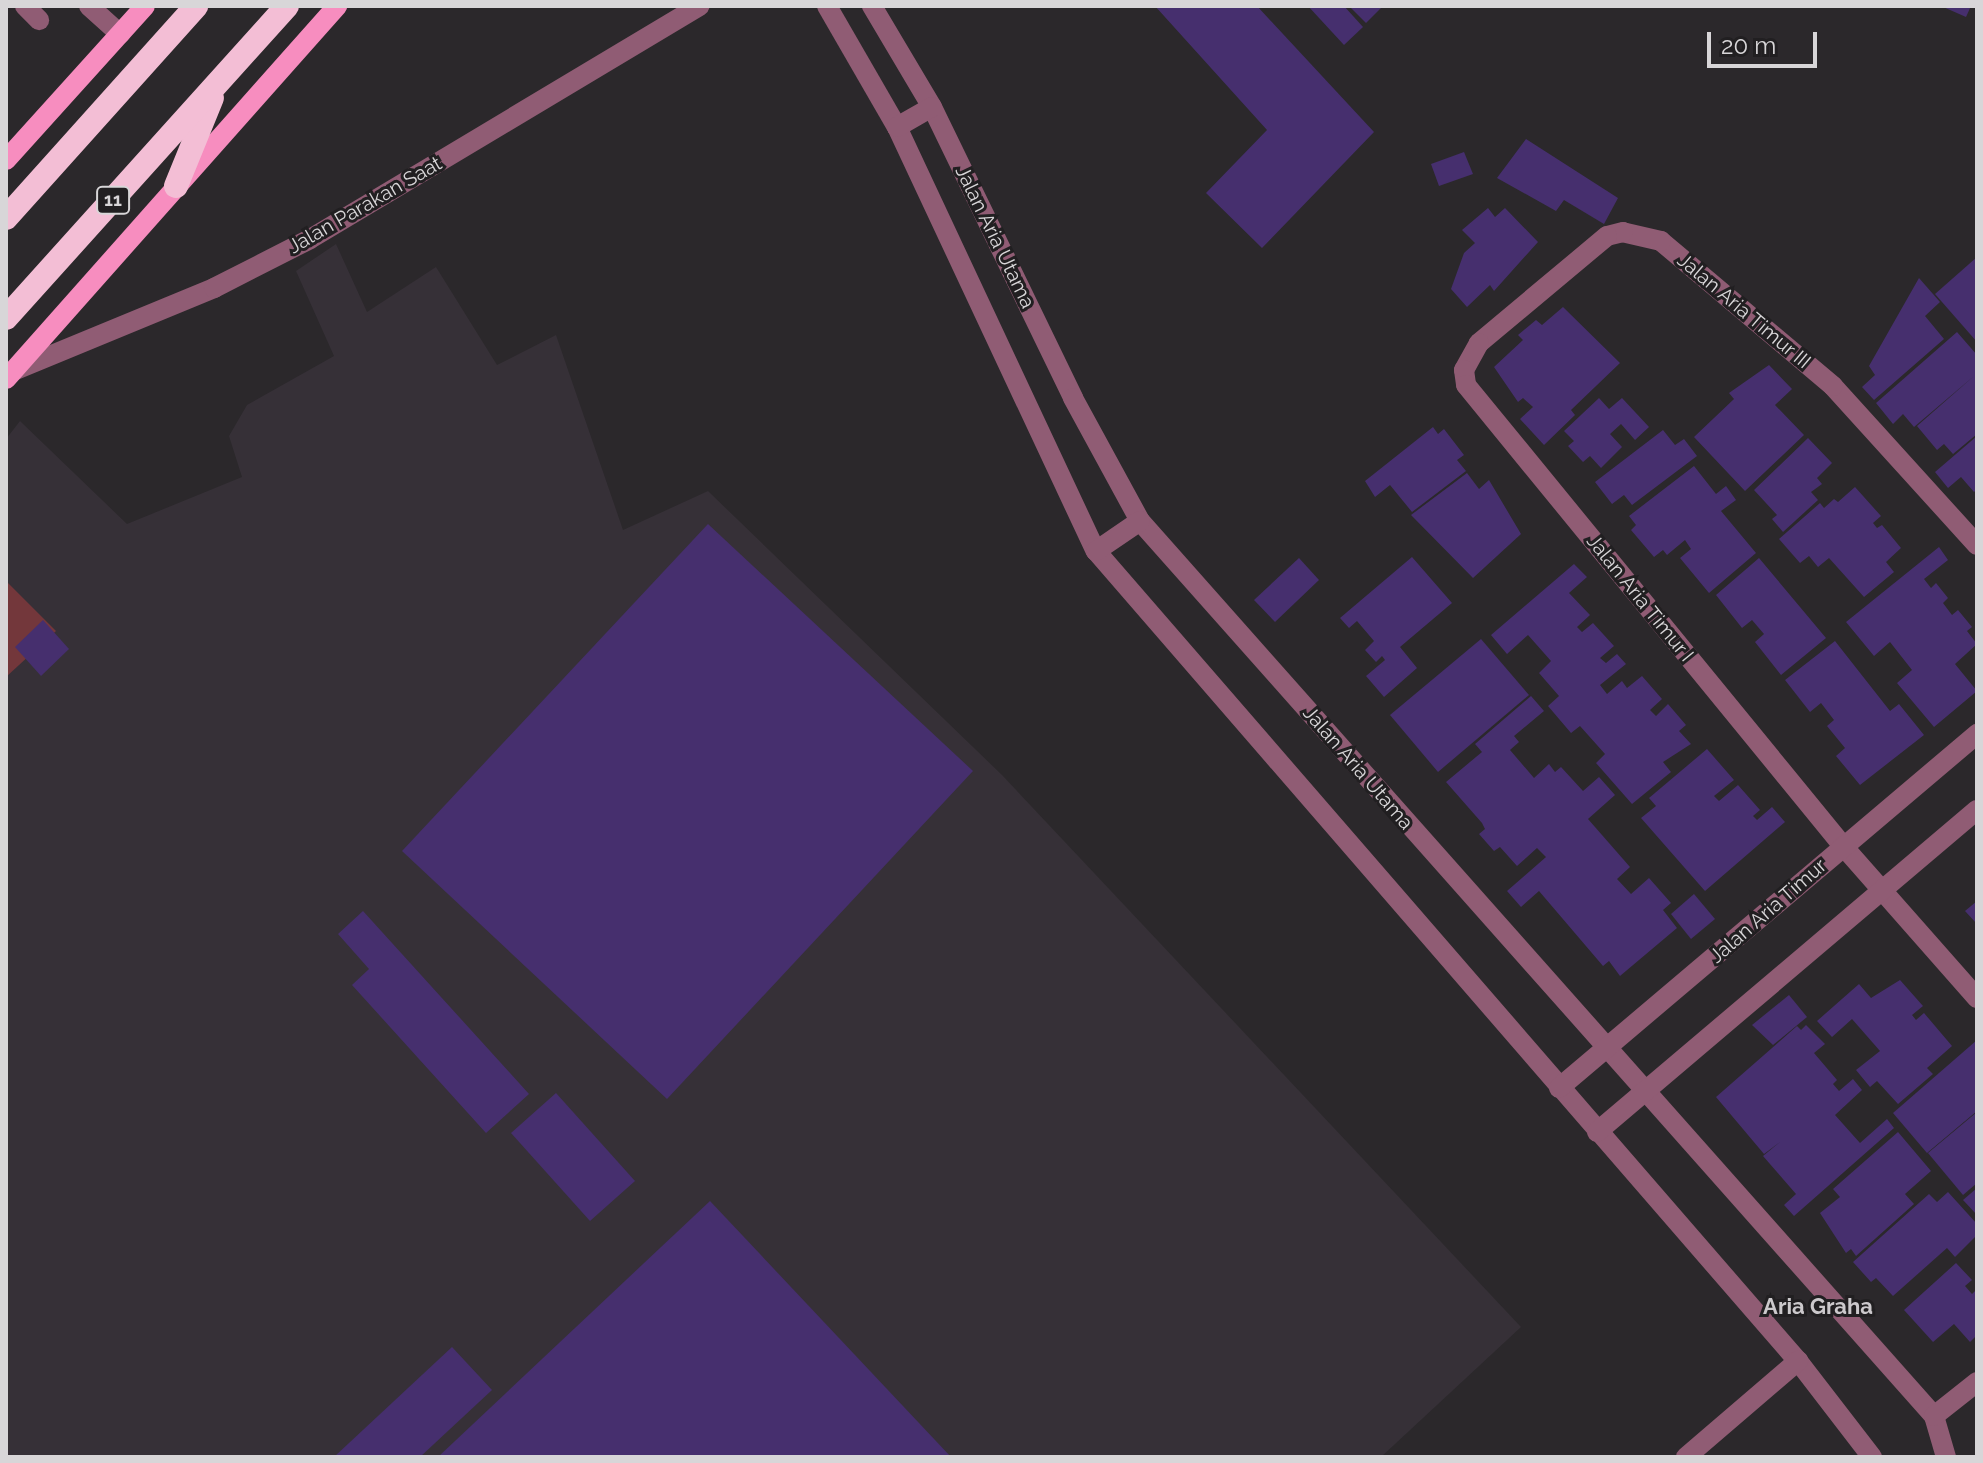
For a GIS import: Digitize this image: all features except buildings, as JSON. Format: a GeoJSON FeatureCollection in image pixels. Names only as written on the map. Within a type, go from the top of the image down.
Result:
{"type":"FeatureCollection","features":[{"type":"Feature","properties":{"kind":"highway"},"geometry":{"type":"LineString","coordinates":[[6,218],[196,6]]}},
{"type":"Feature","properties":{"kind":"highway","name":"11"},"geometry":{"type":"LineString","coordinates":[[6,318],[287,6]]}},
{"type":"Feature","properties":{"kind":"highway"},"geometry":{"type":"LineString","coordinates":[[176,186],[219,81]]}},
{"type":"Feature","properties":{"kind":"main road"},"geometry":{"type":"LineString","coordinates":[[6,160],[145,6]]}},
{"type":"Feature","properties":{"kind":"main road"},"geometry":{"type":"LineString","coordinates":[[10,375],[337,6]]}},
{"type":"Feature","properties":{"kind":"street"},"geometry":{"type":"LineString","coordinates":[[89,6],[120,34]]}},
{"type":"Feature","properties":{"kind":"street","name":"Jalan Parakan Saat"},"geometry":{"type":"LineString","coordinates":[[10,375],[214,288],[310,239],[700,6]]}},
{"type":"Feature","properties":{"kind":"street"},"geometry":{"type":"LineString","coordinates":[[827,6],[897,127],[1096,551],[1798,1361],[1872,1457]]}},
{"type":"Feature","properties":{"kind":"street","name":"Jalan Aria Utama"},"geometry":{"type":"LineString","coordinates":[[872,6],[932,107],[1073,398],[1140,521],[1643,1092],[1934,1416],[1946,1457]]}},
{"type":"Feature","properties":{"kind":"street"},"geometry":{"type":"LineString","coordinates":[[897,127],[932,107]]}},
{"type":"Feature","properties":{"kind":"street","name":"Jalan Aria Timur III"},"geometry":{"type":"LineString","coordinates":[[1479,343],[1607,236],[1623,232],[1661,241],[1833,386],[1977,545]]}},
{"type":"Feature","properties":{"kind":"street","name":"Jalan Aria Timur I"},"geometry":{"type":"LineString","coordinates":[[1479,343],[1464,370],[1466,385],[1843,846],[1977,998]]}},
{"type":"Feature","properties":{"kind":"street"},"geometry":{"type":"LineString","coordinates":[[1096,551],[1140,521]]}},
{"type":"Feature","properties":{"kind":"street","name":"Jalan Aria Timur"},"geometry":{"type":"LineString","coordinates":[[1559,1088],[1977,734]]}},
{"type":"Feature","properties":{"kind":"street"},"geometry":{"type":"LineString","coordinates":[[1597,1132],[1977,810]]}},
{"type":"Feature","properties":{"kind":"street"},"geometry":{"type":"LineString","coordinates":[[1686,1457],[1798,1361]]}},
{"type":"Feature","properties":{"kind":"street"},"geometry":{"type":"LineString","coordinates":[[1934,1416],[1977,1382]]}},
{"type":"Feature","properties":{"kind":"shaded area"},"geometry":{"type":"Polygon","coordinates":[[[336,244],[367,312],[436,267],[497,365],[556,335],[623,530],[708,491],[1002,775],[1521,1327],[1381,1457],[6,1457],[6,439],[20,421],[127,524],[242,477],[229,436],[247,405],[334,356],[296,271],[336,244]]]}},
{"type":"Feature","properties":{"kind":"shaded area"},"geometry":{"type":"Polygon","coordinates":[[[6,581],[56,631],[6,677],[6,581]]]}},
{"type":"Feature","properties":{"kind":"district","name":"Aria Graha"},"geometry":{"type":"Point","coordinates":[1818,1307]}}]}
